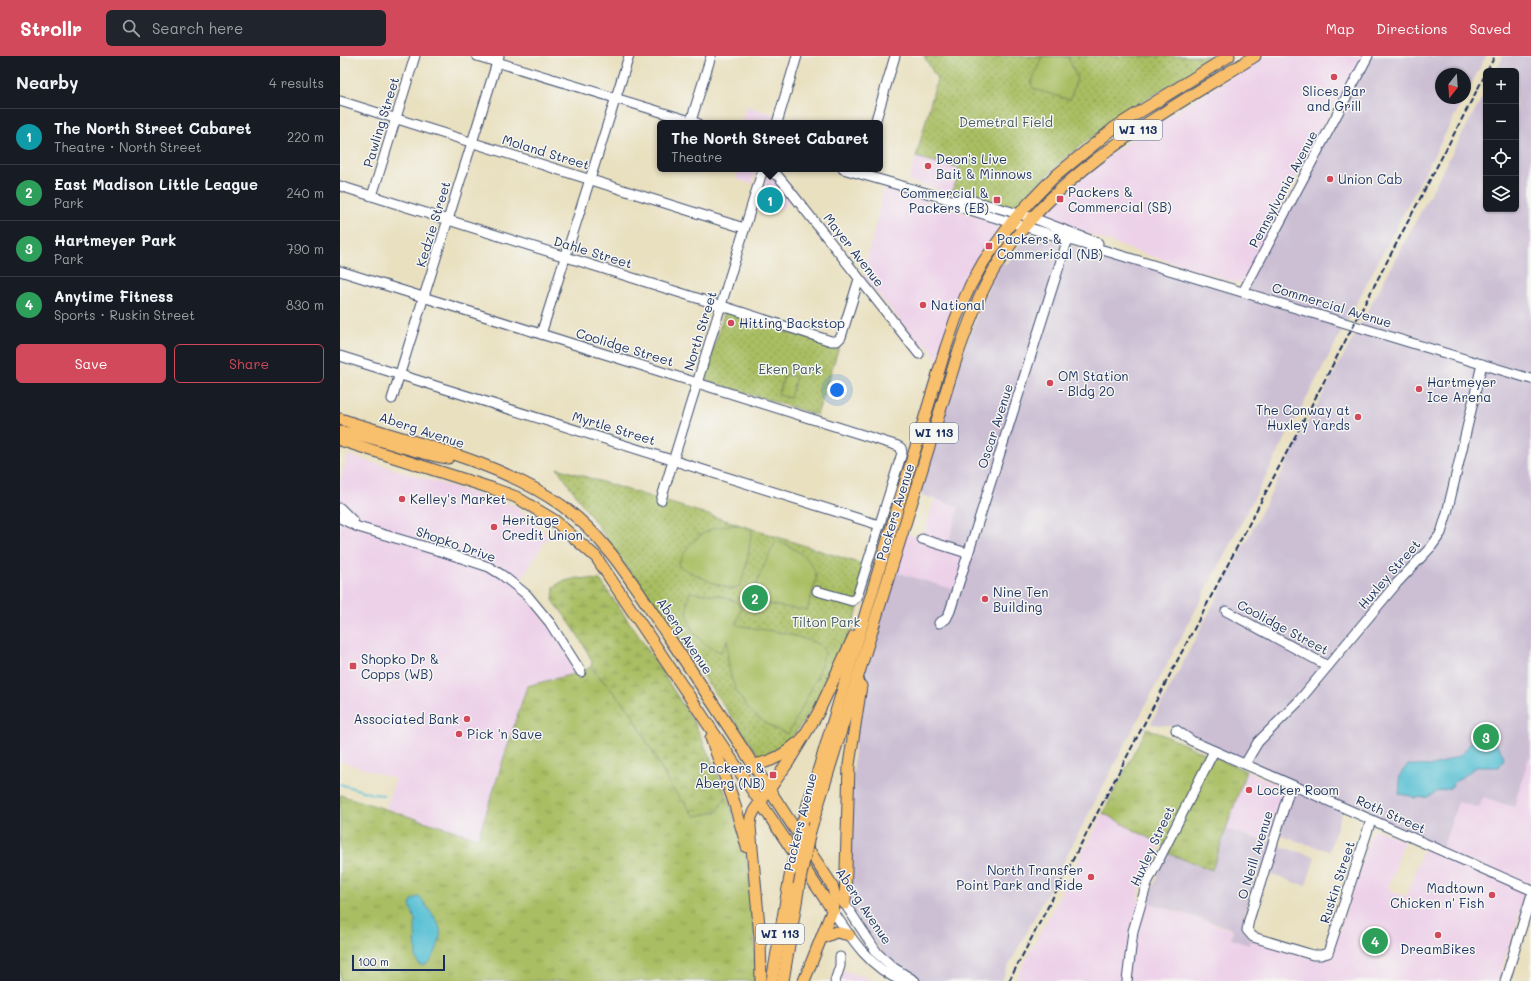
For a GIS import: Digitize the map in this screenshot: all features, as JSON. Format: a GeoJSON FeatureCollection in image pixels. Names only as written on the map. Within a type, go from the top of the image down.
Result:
{"type":"FeatureCollection","features":[{"type":"Feature","properties":{"kind":"main road","name":"Packers Avenue"},"geometry":{"type":"LineString","coordinates":[[772,981],[791,871],[803,821],[956,318],[970,286],[984,261],[1012,222],[1054,178],[1114,128],[1229,56]]}},
{"type":"Feature","properties":{"kind":"main road","name":"Packers Avenue"},"geometry":{"type":"LineString","coordinates":[[783,981],[799,885],[810,831],[846,711],[868,646],[967,326],[981,293],[1000,259],[1025,226],[1061,188],[1113,146],[1255,56]]}},
{"type":"Feature","properties":{"kind":"main road","name":"Aberg Avenue"},"geometry":{"type":"LineString","coordinates":[[340,419],[444,451],[527,484],[553,500],[589,528],[622,567],[831,883]]}},
{"type":"Feature","properties":{"kind":"main road"},"geometry":{"type":"LineString","coordinates":[[340,438],[357,434],[430,455],[476,463]]}},
{"type":"Feature","properties":{"kind":"main road","name":"Aberg Avenue"},"geometry":{"type":"LineString","coordinates":[[340,438],[516,497],[554,520],[596,557],[833,911]]}},
{"type":"Feature","properties":{"kind":"main road"},"geometry":{"type":"LineString","coordinates":[[761,981],[760,937],[750,822],[753,812],[769,790],[822,706],[869,603]]}},
{"type":"Feature","properties":{"kind":"main road"},"geometry":{"type":"LineString","coordinates":[[845,904],[850,765],[858,700],[868,646]]}},
{"type":"Feature","properties":{"kind":"main road"},"geometry":{"type":"LineString","coordinates":[[703,718],[734,802],[746,843],[756,894]]}},
{"type":"Feature","properties":{"kind":"main road"},"geometry":{"type":"LineString","coordinates":[[752,765],[767,762],[781,755],[804,735]]}},
{"type":"Feature","properties":{"kind":"main road"},"geometry":{"type":"LineString","coordinates":[[778,828],[786,833],[816,877],[831,883]]}},
{"type":"Feature","properties":{"kind":"main road"},"geometry":{"type":"LineString","coordinates":[[831,883],[842,873],[847,862]]}},
{"type":"Feature","properties":{"kind":"main road"},"geometry":{"type":"LineString","coordinates":[[804,981],[833,911],[835,902],[831,883]]}},
{"type":"Feature","properties":{"kind":"main road"},"geometry":{"type":"LineString","coordinates":[[822,938],[836,932],[849,935]]}},
{"type":"Feature","properties":{"kind":"street","name":"Pawling Street"},"geometry":{"type":"LineString","coordinates":[[372,196],[415,56]]}},
{"type":"Feature","properties":{"kind":"street"},"geometry":{"type":"LineString","coordinates":[[477,56],[498,58],[535,73],[687,120]]}},
{"type":"Feature","properties":{"kind":"street"},"geometry":{"type":"LineString","coordinates":[[541,334],[628,56]]}},
{"type":"Feature","properties":{"kind":"street"},"geometry":{"type":"LineString","coordinates":[[695,120],[711,56]]}},
{"type":"Feature","properties":{"kind":"street"},"geometry":{"type":"LineString","coordinates":[[778,120],[797,56]]}},
{"type":"Feature","properties":{"kind":"street"},"geometry":{"type":"LineString","coordinates":[[876,120],[895,56]]}},
{"type":"Feature","properties":{"kind":"street","name":"Pennsylvania Avenue"},"geometry":{"type":"LineString","coordinates":[[1243,292],[1368,56]]}},
{"type":"Feature","properties":{"kind":"street","name":"Kedzie Street"},"geometry":{"type":"LineString","coordinates":[[392,399],[498,58]]}},
{"type":"Feature","properties":{"kind":"street","name":"Moland Street"},"geometry":{"type":"LineString","coordinates":[[340,101],[744,228]]}},
{"type":"Feature","properties":{"kind":"street","name":"North Street"},"geometry":{"type":"LineString","coordinates":[[661,500],[762,172]]}},
{"type":"Feature","properties":{"kind":"street","name":"Mayer Avenue"},"geometry":{"type":"LineString","coordinates":[[769,172],[778,176],[919,354]]}},
{"type":"Feature","properties":{"kind":"street","name":"Commercial Avenue"},"geometry":{"type":"LineString","coordinates":[[860,172],[955,201],[960,207],[1025,226],[1069,236],[1126,256],[1531,379]]}},
{"type":"Feature","properties":{"kind":"street","name":"Dahle Street"},"geometry":{"type":"LineString","coordinates":[[340,186],[721,305],[829,341],[838,340],[842,336],[859,279]]}},
{"type":"Feature","properties":{"kind":"street","name":"Commercial Avenue"},"geometry":{"type":"LineString","coordinates":[[955,201],[962,198],[1020,213],[1069,236]]}},
{"type":"Feature","properties":{"kind":"street","name":"Oscar Avenue"},"geometry":{"type":"LineString","coordinates":[[939,623],[946,619],[950,612],[967,553],[1069,236]]}},
{"type":"Feature","properties":{"kind":"street","name":"Coolidge Street"},"geometry":{"type":"LineString","coordinates":[[340,271],[898,446],[901,448],[902,453],[879,525]]}},
{"type":"Feature","properties":{"kind":"street","name":"Myrtle Street"},"geometry":{"type":"LineString","coordinates":[[340,356],[879,525]]}},
{"type":"Feature","properties":{"kind":"street","name":"Huxley Street"},"geometry":{"type":"LineString","coordinates":[[1245,764],[1258,742],[1298,702],[1397,583],[1431,547],[1441,533],[1448,513],[1482,364]]}},
{"type":"Feature","properties":{"kind":"street","name":"Shopko Drive"},"geometry":{"type":"LineString","coordinates":[[340,508],[351,520],[371,531]]}},
{"type":"Feature","properties":{"kind":"street","name":"Shopko Drive"},"geometry":{"type":"LineString","coordinates":[[340,518],[349,524],[489,567],[502,575],[527,595],[550,624],[581,672]]}},
{"type":"Feature","properties":{"kind":"street"},"geometry":{"type":"LineString","coordinates":[[817,591],[854,601],[858,593],[879,525]]}},
{"type":"Feature","properties":{"kind":"street"},"geometry":{"type":"LineString","coordinates":[[922,539],[967,553]]}},
{"type":"Feature","properties":{"kind":"street","name":"Coolidge Street"},"geometry":{"type":"LineString","coordinates":[[1226,611],[1328,666]]}},
{"type":"Feature","properties":{"kind":"street","name":"Roth Street"},"geometry":{"type":"LineString","coordinates":[[1176,730],[1192,741],[1214,751],[1531,890]]}},
{"type":"Feature","properties":{"kind":"street","name":"Huxley Street"},"geometry":{"type":"LineString","coordinates":[[1127,981],[1133,931],[1147,883],[1214,751]]}},
{"type":"Feature","properties":{"kind":"street","name":"O Neill Avenue"},"geometry":{"type":"LineString","coordinates":[[1291,785],[1247,928],[1249,934],[1255,938],[1313,955],[1321,956],[1328,953]]}},
{"type":"Feature","properties":{"kind":"street","name":"Ruskin Street"},"geometry":{"type":"LineString","coordinates":[[1328,953],[1370,820]]}},
{"type":"Feature","properties":{"kind":"street","name":"Aberg Avenue"},"geometry":{"type":"LineString","coordinates":[[831,883],[878,954],[894,968],[915,981]]}},
{"type":"Feature","properties":{"kind":"street"},"geometry":{"type":"LineString","coordinates":[[1505,981],[1531,897]]}},
{"type":"Feature","properties":{"kind":"street","name":"Aberg Avenue"},"geometry":{"type":"LineString","coordinates":[[833,911],[849,935],[874,964],[891,976],[902,981]]}},
{"type":"Feature","properties":{"kind":"street"},"geometry":{"type":"LineString","coordinates":[[835,981],[840,966],[840,957]]}},
{"type":"Feature","properties":{"kind":"shaded area"},"geometry":{"type":"Polygon","coordinates":[[[1265,56],[1368,56],[1343,104],[1338,99],[1242,283],[1129,249],[1052,220],[1048,216],[1049,209],[1057,200],[1095,166],[1136,136],[1265,56]]]}},
{"type":"Feature","properties":{"kind":"shaded area"},"geometry":{"type":"Polygon","coordinates":[[[1368,56],[1486,56],[1471,85],[1471,68],[1435,68],[1435,104],[1461,104],[1001,981],[915,981],[894,968],[832,885],[846,890],[858,700],[868,646],[892,571],[956,590],[967,554],[947,547],[959,507],[915,493],[949,386],[1000,259],[1006,265],[1025,237],[1033,234],[1125,261],[1243,291],[1368,56]]]}},
{"type":"Feature","properties":{"kind":"shaded area"},"geometry":{"type":"Polygon","coordinates":[[[1503,56],[1531,56],[1531,758],[1529,757],[1514,807],[1483,797],[1479,808],[1458,802],[1443,846],[1439,850],[1343,808],[1329,851],[1275,834],[1291,785],[1169,726],[1151,724],[1307,424],[1483,96],[1483,212],[1519,212],[1519,68],[1497,68],[1503,56]]]}},
{"type":"Feature","properties":{"kind":"shaded area"},"geometry":{"type":"Polygon","coordinates":[[[746,106],[774,114],[772,120],[742,120],[746,106]]]}},
{"type":"Feature","properties":{"kind":"shaded area"},"geometry":{"type":"Polygon","coordinates":[[[916,157],[960,169],[952,193],[908,181],[916,157]]]}},
{"type":"Feature","properties":{"kind":"shaded area"},"geometry":{"type":"Polygon","coordinates":[[[738,172],[756,172],[752,184],[736,179],[738,172]]]}},
{"type":"Feature","properties":{"kind":"shaded area"},"geometry":{"type":"Polygon","coordinates":[[[770,176],[791,200],[782,209],[759,202],[766,178],[770,176]]]}},
{"type":"Feature","properties":{"kind":"shaded area"},"geometry":{"type":"Polygon","coordinates":[[[884,188],[991,221],[1000,232],[939,362],[929,346],[920,344],[865,279],[864,271],[884,188]]]}},
{"type":"Feature","properties":{"kind":"shaded area"},"geometry":{"type":"Polygon","coordinates":[[[348,455],[515,506],[548,536],[517,586],[527,595],[581,672],[527,686],[478,838],[386,808],[395,779],[340,761],[340,481],[348,455]]]}},
{"type":"Feature","properties":{"kind":"shaded area"},"geometry":{"type":"Polygon","coordinates":[[[935,499],[959,507],[947,547],[967,553],[956,591],[892,571],[903,532],[922,539],[935,499]]]}},
{"type":"Feature","properties":{"kind":"shaded area"},"geometry":{"type":"Polygon","coordinates":[[[1529,757],[1531,758],[1531,877],[1498,981],[1015,981],[1103,813],[1160,844],[1137,899],[1233,930],[1231,939],[1252,940],[1318,960],[1326,958],[1333,951],[1371,834],[1374,830],[1379,830],[1404,841],[1388,889],[1406,897],[1423,849],[1439,856],[1458,802],[1482,797],[1529,757]]]}},
{"type":"Feature","properties":{"kind":"shaded area"},"geometry":{"type":"Polygon","coordinates":[[[1246,771],[1342,812],[1329,851],[1271,833],[1268,842],[1226,829],[1246,771]]]}},
{"type":"Feature","properties":{"kind":"shaded area"},"geometry":{"type":"Polygon","coordinates":[[[1226,829],[1315,857],[1306,886],[1258,871],[1243,918],[1243,928],[1252,940],[1248,945],[1231,939],[1233,929],[1147,902],[1167,853],[1212,870],[1226,829]]]}},
{"type":"Feature","properties":{"kind":"shaded area"},"geometry":{"type":"Polygon","coordinates":[[[843,970],[876,981],[839,981],[843,970]]]}},
{"type":"Feature","properties":{"kind":"green space","name":"Demetral Field"},"geometry":{"type":"Polygon","coordinates":[[[924,56],[1218,56],[1122,114],[1065,158],[1018,206],[1012,208],[969,196],[952,193],[960,169],[916,157],[937,79],[924,56]]]}},
{"type":"Feature","properties":{"kind":"green space"},"geometry":{"type":"Polygon","coordinates":[[[1042,56],[1068,57],[1077,78],[1070,100],[1034,89],[1031,84],[1042,56]]]}},
{"type":"Feature","properties":{"kind":"green space","name":"Eken Park"},"geometry":{"type":"Polygon","coordinates":[[[725,311],[839,347],[817,415],[704,380],[725,311]]]}},
{"type":"Feature","properties":{"kind":"green space"},"geometry":{"type":"Polygon","coordinates":[[[785,374],[796,377],[790,398],[778,395],[785,374]]]}},
{"type":"Feature","properties":{"kind":"green space","name":"Tilton Park"},"geometry":{"type":"Polygon","coordinates":[[[557,468],[871,567],[851,630],[819,699],[791,739],[762,760],[557,468]]]}},
{"type":"Feature","properties":{"kind":"green space"},"geometry":{"type":"Polygon","coordinates":[[[730,525],[739,525],[752,529],[746,568],[740,586],[732,589],[713,583],[678,566],[686,550],[704,533],[712,529],[730,525]]]}},
{"type":"Feature","properties":{"kind":"green space"},"geometry":{"type":"Polygon","coordinates":[[[776,541],[795,549],[807,559],[815,571],[816,580],[807,610],[776,606],[758,600],[754,592],[760,574],[776,541]]]}},
{"type":"Feature","properties":{"kind":"green space"},"geometry":{"type":"Polygon","coordinates":[[[577,578],[600,580],[640,638],[695,724],[727,796],[716,812],[695,816],[671,787],[631,712],[591,667],[592,661],[584,645],[553,601],[554,587],[561,582],[577,578]]]}},
{"type":"Feature","properties":{"kind":"green space"},"geometry":{"type":"Polygon","coordinates":[[[690,592],[721,596],[737,602],[741,608],[736,625],[789,634],[819,644],[825,652],[817,678],[788,734],[760,719],[740,698],[730,671],[728,639],[721,652],[711,648],[703,642],[692,629],[688,612],[690,592]]]}},
{"type":"Feature","properties":{"kind":"green space"},"geometry":{"type":"Polygon","coordinates":[[[591,667],[631,712],[671,787],[727,796],[745,852],[751,889],[756,981],[340,981],[340,795],[478,838],[527,686],[581,672],[591,667]]]}},
{"type":"Feature","properties":{"kind":"green space"},"geometry":{"type":"Polygon","coordinates":[[[1147,728],[1246,771],[1212,870],[1167,853],[1169,849],[1103,813],[1147,728]]]}},
{"type":"Feature","properties":{"kind":"water"},"geometry":{"type":"Polygon","coordinates":[[[1479,731],[1487,735],[1496,744],[1504,756],[1499,767],[1476,767],[1455,782],[1450,788],[1436,792],[1428,797],[1414,798],[1399,794],[1399,779],[1401,773],[1408,765],[1433,766],[1459,756],[1468,747],[1471,739],[1479,731]]]}},
{"type":"Feature","properties":{"kind":"water"},"geometry":{"type":"Polygon","coordinates":[[[420,897],[435,917],[439,925],[440,932],[440,937],[433,957],[431,961],[425,965],[419,965],[416,958],[415,920],[410,905],[412,900],[420,897]]]}},
{"type":"Feature","properties":{"kind":"waterway"},"geometry":{"type":"LineString","coordinates":[[340,784],[372,794],[384,795]]}},
{"type":"Feature","properties":{"kind":"railway"},"geometry":{"type":"LineString","coordinates":[[1489,68],[1495,56]]}},
{"type":"Feature","properties":{"kind":"railway"},"geometry":{"type":"LineString","coordinates":[[1009,981],[1483,79]]}},
{"type":"Feature","properties":{"kind":"place","name":"Slices Bar and Grill"},"geometry":{"type":"Point","coordinates":[1334,77]}},
{"type":"Feature","properties":{"kind":"place","name":"Deon's Live Bait & Minnows"},"geometry":{"type":"Point","coordinates":[928,166]}},
{"type":"Feature","properties":{"kind":"place","name":"Union Cab"},"geometry":{"type":"Point","coordinates":[1330,179]}},
{"type":"Feature","properties":{"kind":"place","name":"Packers & Commercial (SB)"},"geometry":{"type":"Point","coordinates":[1060,199]}},
{"type":"Feature","properties":{"kind":"place","name":"The North Street Cabaret"},"geometry":{"type":"Point","coordinates":[770,200]}},
{"type":"Feature","properties":{"kind":"place","name":"Commercial & Packers (EB)"},"geometry":{"type":"Point","coordinates":[997,200]}},
{"type":"Feature","properties":{"kind":"place","name":"Packers & Commerical (NB)"},"geometry":{"type":"Point","coordinates":[989,246]}},
{"type":"Feature","properties":{"kind":"place","name":"National"},"geometry":{"type":"Point","coordinates":[923,305]}},
{"type":"Feature","properties":{"kind":"place","name":"Hitting Backstop"},"geometry":{"type":"Point","coordinates":[731,323]}},
{"type":"Feature","properties":{"kind":"place","name":"OM Station - Bldg 20"},"geometry":{"type":"Point","coordinates":[1050,383]}},
{"type":"Feature","properties":{"kind":"place","name":"Hartmeyer Ice Arena"},"geometry":{"type":"Point","coordinates":[1419,389]}},
{"type":"Feature","properties":{"kind":"place","name":"The Conway at Huxley Yards"},"geometry":{"type":"Point","coordinates":[1358,417]}},
{"type":"Feature","properties":{"kind":"place","name":"Kelley's Market"},"geometry":{"type":"Point","coordinates":[402,499]}},
{"type":"Feature","properties":{"kind":"place","name":"Heritage Credit Union"},"geometry":{"type":"Point","coordinates":[494,527]}},
{"type":"Feature","properties":{"kind":"place","name":"East Madison Little League"},"geometry":{"type":"Point","coordinates":[755,598]}},
{"type":"Feature","properties":{"kind":"place","name":"Nine Ten Building"},"geometry":{"type":"Point","coordinates":[985,599]}},
{"type":"Feature","properties":{"kind":"place","name":"Shopko Dr & Copps (WB)"},"geometry":{"type":"Point","coordinates":[353,666]}},
{"type":"Feature","properties":{"kind":"place","name":"Associated Bank"},"geometry":{"type":"Point","coordinates":[467,719]}},
{"type":"Feature","properties":{"kind":"place","name":"Pick 'n Save"},"geometry":{"type":"Point","coordinates":[459,734]}},
{"type":"Feature","properties":{"kind":"place","name":"Hartmeyer Park"},"geometry":{"type":"Point","coordinates":[1486,737]}},
{"type":"Feature","properties":{"kind":"place","name":"Packers & Aberg (NB)"},"geometry":{"type":"Point","coordinates":[773,775]}},
{"type":"Feature","properties":{"kind":"place","name":"Locker Room"},"geometry":{"type":"Point","coordinates":[1249,790]}},
{"type":"Feature","properties":{"kind":"place","name":"North Transfer Point Park and Ride"},"geometry":{"type":"Point","coordinates":[1091,877]}},
{"type":"Feature","properties":{"kind":"place","name":"Madtown Chicken n' Fish"},"geometry":{"type":"Point","coordinates":[1492,895]}},
{"type":"Feature","properties":{"kind":"place","name":"DreamBikes"},"geometry":{"type":"Point","coordinates":[1438,935]}},
{"type":"Feature","properties":{"kind":"place","name":"Anytime Fitness"},"geometry":{"type":"Point","coordinates":[1375,941]}}]}
